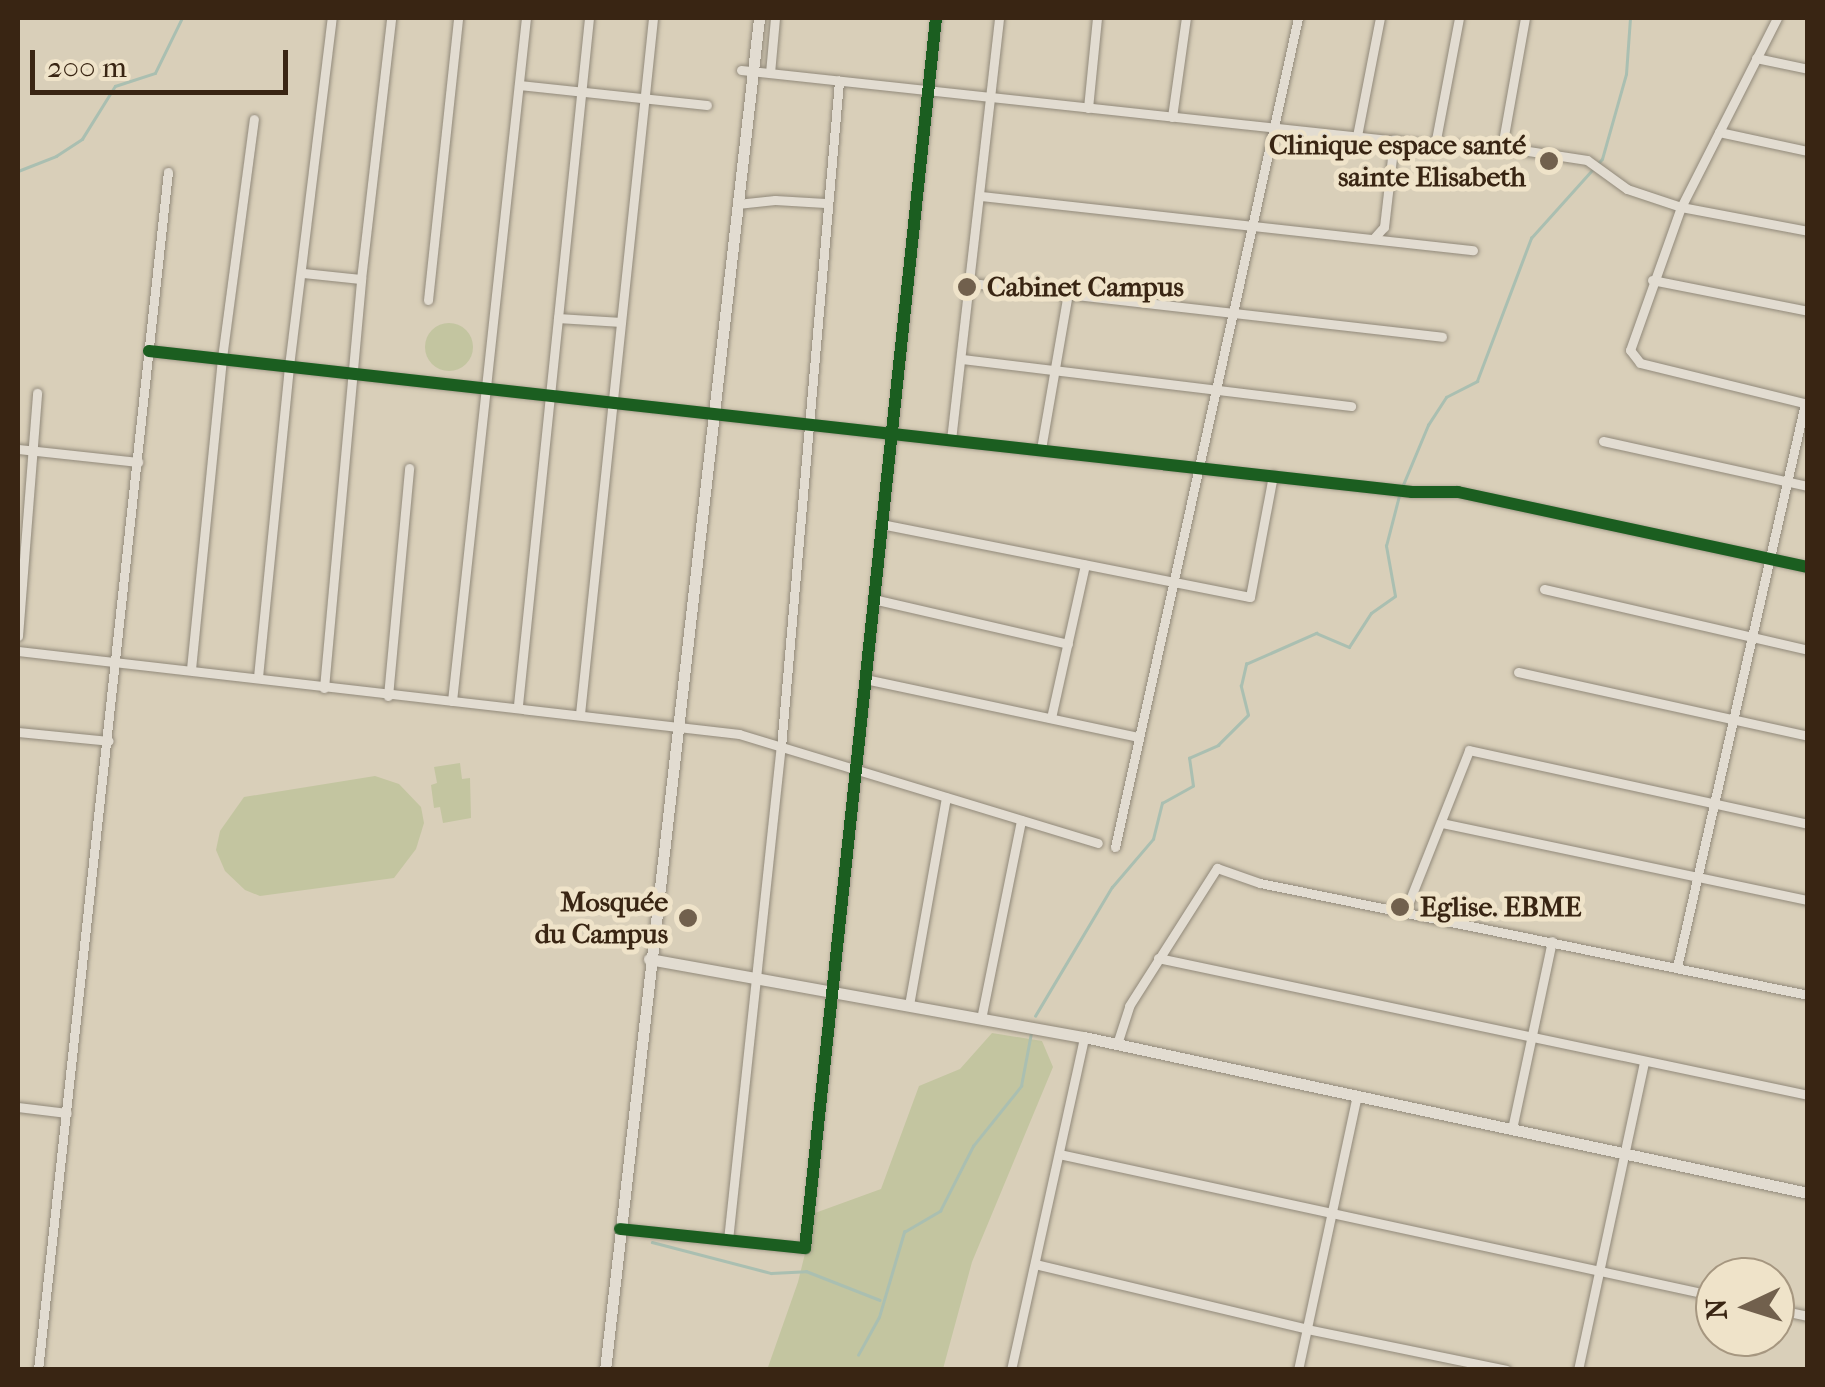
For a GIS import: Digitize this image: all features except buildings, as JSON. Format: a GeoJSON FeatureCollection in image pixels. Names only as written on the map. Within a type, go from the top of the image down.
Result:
{"type":"FeatureCollection","features":[{"type":"Feature","properties":{"kind":"street"},"geometry":{"type":"LineString","coordinates":[[258,677],[288,366],[304,273],[332,18]]}},
{"type":"Feature","properties":{"kind":"street"},"geometry":{"type":"LineString","coordinates":[[324,688],[356,375],[361,279],[392,18]]}},
{"type":"Feature","properties":{"kind":"street"},"geometry":{"type":"LineString","coordinates":[[428,300],[458,18]]}},
{"type":"Feature","properties":{"kind":"street"},"geometry":{"type":"LineString","coordinates":[[452,701],[526,18]]}},
{"type":"Feature","properties":{"kind":"street"},"geometry":{"type":"LineString","coordinates":[[518,705],[589,18]]}},
{"type":"Feature","properties":{"kind":"street"},"geometry":{"type":"LineString","coordinates":[[580,714],[653,18]]}},
{"type":"Feature","properties":{"kind":"street"},"geometry":{"type":"LineString","coordinates":[[605,1370],[738,204],[747,71],[759,18]]}},
{"type":"Feature","properties":{"kind":"street"},"geometry":{"type":"LineString","coordinates":[[770,73],[775,18]]}},
{"type":"Feature","properties":{"kind":"street"},"geometry":{"type":"LineString","coordinates":[[620,1229],[806,1248],[936,18]]}},
{"type":"Feature","properties":{"kind":"street"},"geometry":{"type":"LineString","coordinates":[[951,440],[999,18]]}},
{"type":"Feature","properties":{"kind":"street"},"geometry":{"type":"LineString","coordinates":[[1088,108],[1098,18]]}},
{"type":"Feature","properties":{"kind":"street"},"geometry":{"type":"LineString","coordinates":[[1172,117],[1186,18]]}},
{"type":"Feature","properties":{"kind":"street"},"geometry":{"type":"LineString","coordinates":[[1115,846],[1298,18]]}},
{"type":"Feature","properties":{"kind":"street"},"geometry":{"type":"LineString","coordinates":[[1357,136],[1380,18]]}},
{"type":"Feature","properties":{"kind":"street"},"geometry":{"type":"LineString","coordinates":[[1435,145],[1459,18]]}},
{"type":"Feature","properties":{"kind":"street"},"geometry":{"type":"LineString","coordinates":[[1502,147],[1526,18]]}},
{"type":"Feature","properties":{"kind":"street"},"geometry":{"type":"LineString","coordinates":[[1677,966],[1806,403],[1633,359],[1630,350],[1681,206],[1777,18]]}},
{"type":"Feature","properties":{"kind":"street"},"geometry":{"type":"LineString","coordinates":[[1756,58],[1808,69]]}},
{"type":"Feature","properties":{"kind":"street"},"geometry":{"type":"LineString","coordinates":[[747,71],[1435,145],[1502,147],[1587,160],[1626,189],[1681,206],[1808,230]]}},
{"type":"Feature","properties":{"kind":"street"},"geometry":{"type":"LineString","coordinates":[[728,1240],[812,424],[825,203],[839,81]]}},
{"type":"Feature","properties":{"kind":"street"},"geometry":{"type":"LineString","coordinates":[[519,84],[707,105]]}},
{"type":"Feature","properties":{"kind":"street"},"geometry":{"type":"LineString","coordinates":[[191,669],[222,358],[254,119]]}},
{"type":"Feature","properties":{"kind":"street"},"geometry":{"type":"LineString","coordinates":[[1719,132],[1808,152]]}},
{"type":"Feature","properties":{"kind":"street"},"geometry":{"type":"LineString","coordinates":[[1372,239],[1384,227],[1394,140]]}},
{"type":"Feature","properties":{"kind":"street"},"geometry":{"type":"LineString","coordinates":[[38,1370],[118,662],[168,172]]}},
{"type":"Feature","properties":{"kind":"street"},"geometry":{"type":"LineString","coordinates":[[981,196],[1472,250]]}},
{"type":"Feature","properties":{"kind":"street"},"geometry":{"type":"LineString","coordinates":[[738,204],[825,203]]}},
{"type":"Feature","properties":{"kind":"street"},"geometry":{"type":"LineString","coordinates":[[304,273],[361,279]]}},
{"type":"Feature","properties":{"kind":"street"},"geometry":{"type":"LineString","coordinates":[[1652,280],[1808,311]]}},
{"type":"Feature","properties":{"kind":"street"},"geometry":{"type":"LineString","coordinates":[[971,282],[1442,337]]}},
{"type":"Feature","properties":{"kind":"street"},"geometry":{"type":"LineString","coordinates":[[1041,450],[1068,292]]}},
{"type":"Feature","properties":{"kind":"street"},"geometry":{"type":"LineString","coordinates":[[558,318],[621,322]]}},
{"type":"Feature","properties":{"kind":"street"},"geometry":{"type":"LineString","coordinates":[[149,351],[1412,492],[1458,492],[1808,567]]}},
{"type":"Feature","properties":{"kind":"street"},"geometry":{"type":"LineString","coordinates":[[962,359],[1351,406]]}},
{"type":"Feature","properties":{"kind":"street"},"geometry":{"type":"LineString","coordinates":[[18,636],[37,392]]}},
{"type":"Feature","properties":{"kind":"street"},"geometry":{"type":"LineString","coordinates":[[1602,441],[1808,486]]}},
{"type":"Feature","properties":{"kind":"street"},"geometry":{"type":"LineString","coordinates":[[18,449],[138,462]]}},
{"type":"Feature","properties":{"kind":"street"},"geometry":{"type":"LineString","coordinates":[[388,696],[409,468]]}},
{"type":"Feature","properties":{"kind":"street"},"geometry":{"type":"LineString","coordinates":[[882,524],[1250,597],[1273,475]]}},
{"type":"Feature","properties":{"kind":"street"},"geometry":{"type":"LineString","coordinates":[[1051,718],[1086,564]]}},
{"type":"Feature","properties":{"kind":"street"},"geometry":{"type":"LineString","coordinates":[[1544,589],[1808,650]]}},
{"type":"Feature","properties":{"kind":"street"},"geometry":{"type":"LineString","coordinates":[[874,599],[1068,644]]}},
{"type":"Feature","properties":{"kind":"street"},"geometry":{"type":"LineString","coordinates":[[18,652],[191,669],[388,696],[518,705],[740,734],[1098,843]]}},
{"type":"Feature","properties":{"kind":"street"},"geometry":{"type":"LineString","coordinates":[[1518,672],[1808,736]]}},
{"type":"Feature","properties":{"kind":"street"},"geometry":{"type":"LineString","coordinates":[[865,679],[1139,736]]}},
{"type":"Feature","properties":{"kind":"street"},"geometry":{"type":"LineString","coordinates":[[18,732],[109,741]]}},
{"type":"Feature","properties":{"kind":"street"},"geometry":{"type":"LineString","coordinates":[[1404,912],[1469,750],[1808,824]]}},
{"type":"Feature","properties":{"kind":"street"},"geometry":{"type":"LineString","coordinates":[[909,1006],[946,797]]}},
{"type":"Feature","properties":{"kind":"street"},"geometry":{"type":"LineString","coordinates":[[981,1019],[1021,820]]}},
{"type":"Feature","properties":{"kind":"street"},"geometry":{"type":"LineString","coordinates":[[1442,824],[1808,900]]}},
{"type":"Feature","properties":{"kind":"street"},"geometry":{"type":"LineString","coordinates":[[1117,1044],[1129,1006],[1218,868],[1244,879],[1808,994]]}},
{"type":"Feature","properties":{"kind":"street"},"geometry":{"type":"LineString","coordinates":[[1512,1129],[1552,941]]}},
{"type":"Feature","properties":{"kind":"street"},"geometry":{"type":"LineString","coordinates":[[1158,958],[1808,1095]]}},
{"type":"Feature","properties":{"kind":"street"},"geometry":{"type":"LineString","coordinates":[[649,959],[1084,1037],[1808,1192]]}},
{"type":"Feature","properties":{"kind":"street"},"geometry":{"type":"LineString","coordinates":[[1012,1370],[1084,1037]]}},
{"type":"Feature","properties":{"kind":"street"},"geometry":{"type":"LineString","coordinates":[[1578,1370],[1644,1063]]}},
{"type":"Feature","properties":{"kind":"street"},"geometry":{"type":"LineString","coordinates":[[1298,1370],[1357,1095]]}},
{"type":"Feature","properties":{"kind":"street"},"geometry":{"type":"LineString","coordinates":[[18,1107],[67,1112]]}},
{"type":"Feature","properties":{"kind":"street"},"geometry":{"type":"LineString","coordinates":[[1059,1154],[1695,1292]]}},
{"type":"Feature","properties":{"kind":"street"},"geometry":{"type":"LineString","coordinates":[[1034,1264],[1307,1329],[1506,1370]]}},
{"type":"Feature","properties":{"kind":"green space"},"geometry":{"type":"Polygon","coordinates":[[[449,323],[466,330],[473,347],[466,364],[449,371],[432,364],[425,347],[432,330],[449,323]]]}},
{"type":"Feature","properties":{"kind":"green space"},"geometry":{"type":"Polygon","coordinates":[[[460,763],[462,779],[470,778],[471,818],[443,823],[440,807],[434,808],[434,767],[460,763]]]}},
{"type":"Feature","properties":{"kind":"green space"},"geometry":{"type":"Polygon","coordinates":[[[375,776],[399,784],[421,807],[424,823],[416,849],[394,878],[260,896],[245,890],[225,871],[216,850],[220,831],[244,797],[375,776]]]}},
{"type":"Feature","properties":{"kind":"green space"},"geometry":{"type":"Polygon","coordinates":[[[992,1033],[1042,1041],[1053,1067],[972,1262],[943,1369],[767,1370],[798,1282],[815,1213],[881,1189],[919,1086],[960,1069],[992,1033]]]}},
{"type":"Feature","properties":{"kind":"waterway"},"geometry":{"type":"LineString","coordinates":[[18,171],[56,156],[82,139],[115,86],[155,73],[182,18]]}},
{"type":"Feature","properties":{"kind":"waterway"},"geometry":{"type":"LineString","coordinates":[[1035,1016],[1112,887],[1153,839],[1162,803],[1193,786],[1189,758],[1218,745],[1248,715],[1241,686],[1246,664],[1316,633],[1349,647],[1371,613],[1395,596],[1386,546],[1400,492],[1428,425],[1446,397],[1477,381],[1531,238],[1602,159],[1626,74],[1630,18]]}},
{"type":"Feature","properties":{"kind":"waterway"},"geometry":{"type":"LineString","coordinates":[[858,1355],[879,1317],[904,1232],[940,1211],[973,1146],[1021,1086],[1031,1033]]}},
{"type":"Feature","properties":{"kind":"waterway"},"geometry":{"type":"LineString","coordinates":[[652,1242],[771,1273],[806,1271],[880,1300]]}},
{"type":"Feature","properties":{"kind":"cycle path"},"geometry":{"type":"LineString","coordinates":[[620,1229],[805,1248],[936,18]]}},
{"type":"Feature","properties":{"kind":"cycle path"},"geometry":{"type":"LineString","coordinates":[[149,351],[1412,492],[1458,492],[1808,567]]}},
{"type":"Feature","properties":{"kind":"place","name":"Clinique espace santé sainte Elisabeth"},"geometry":{"type":"Point","coordinates":[1549,161]}},
{"type":"Feature","properties":{"kind":"place","name":"Cabinet Campus"},"geometry":{"type":"Point","coordinates":[967,287]}},
{"type":"Feature","properties":{"kind":"place","name":"Eglise. EBME"},"geometry":{"type":"Point","coordinates":[1400,907]}},
{"type":"Feature","properties":{"kind":"place","name":"Mosquée du Campus"},"geometry":{"type":"Point","coordinates":[688,918]}}]}
